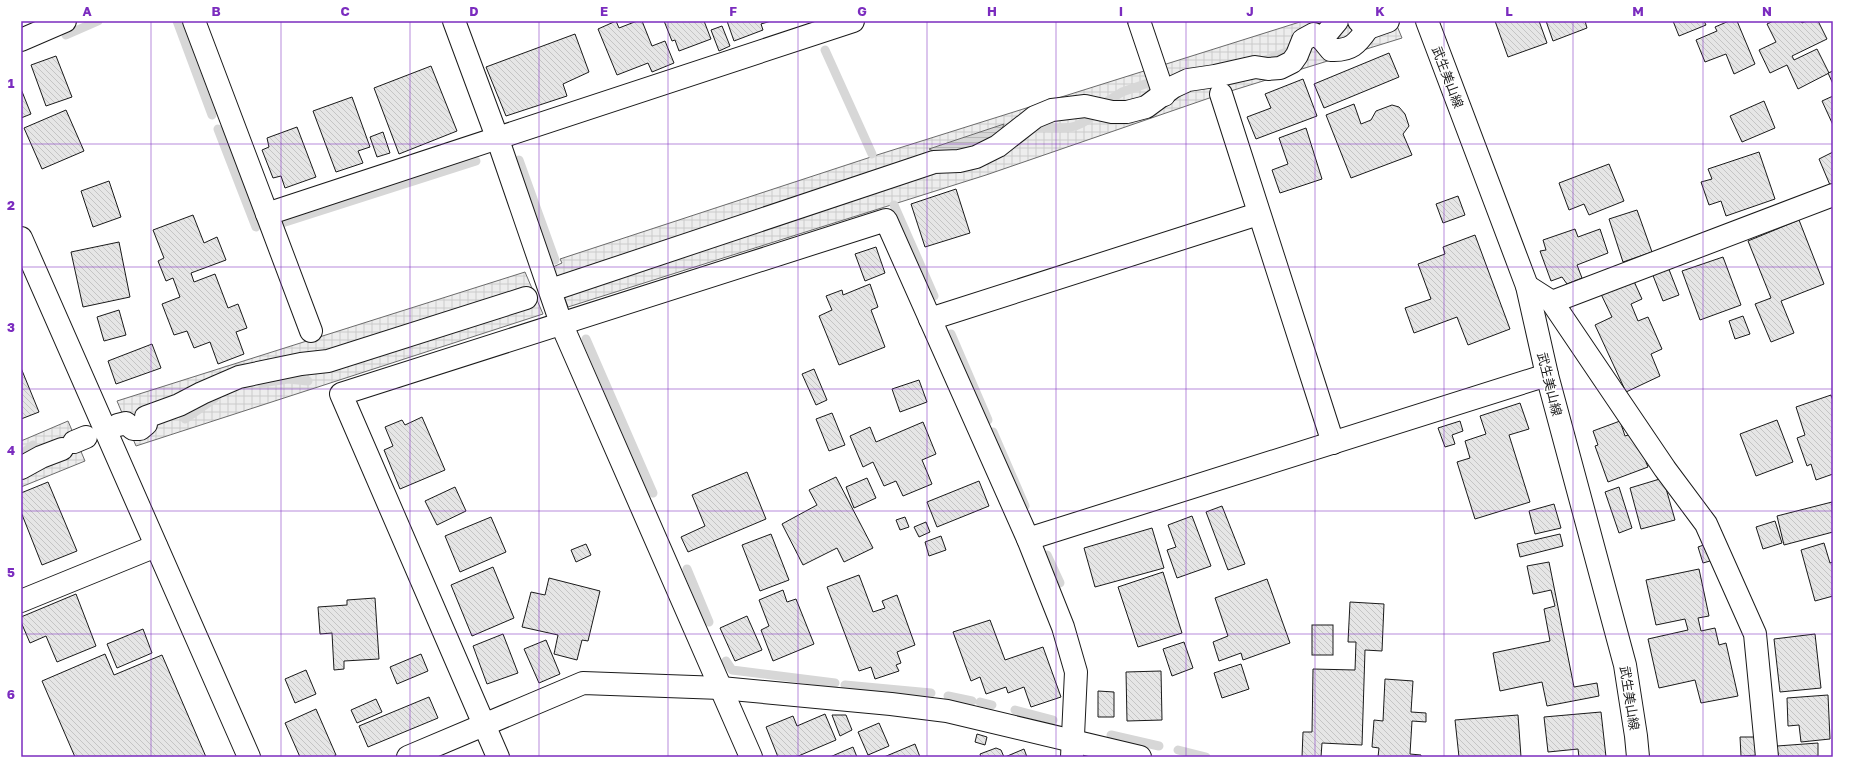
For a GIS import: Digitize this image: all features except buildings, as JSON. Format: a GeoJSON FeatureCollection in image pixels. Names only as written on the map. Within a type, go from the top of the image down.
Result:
{"type":"FeatureCollection","features":[{"type":"Feature","properties":{"kind":"street"},"geometry":{"type":"LineString","coordinates":[[21,40],[65,21]]}},
{"type":"Feature","properties":{"kind":"street"},"geometry":{"type":"LineString","coordinates":[[194,21],[311,331]]}},
{"type":"Feature","properties":{"kind":"street"},"geometry":{"type":"LineString","coordinates":[[454,21],[497,137],[561,323],[752,757]]}},
{"type":"Feature","properties":{"kind":"street"},"geometry":{"type":"LineString","coordinates":[[267,214],[497,137],[801,28],[853,21]]}},
{"type":"Feature","properties":{"kind":"street"},"geometry":{"type":"LineString","coordinates":[[1139,21],[1164,95]]}},
{"type":"Feature","properties":{"kind":"street"},"geometry":{"type":"LineString","coordinates":[[1322,38],[1337,21]]}},
{"type":"Feature","properties":{"kind":"street","name":"武生美山線"},"geometry":{"type":"LineString","coordinates":[[1427,21],[1527,286],[1547,375],[1625,666],[1638,757]]}},
{"type":"Feature","properties":{"kind":"street"},"geometry":{"type":"LineString","coordinates":[[560,287],[934,162],[959,161],[976,157],[998,146],[1035,117],[1052,110],[1085,106],[1112,112],[1127,112],[1146,107],[1173,87],[1188,80],[1215,76],[1255,67],[1268,69],[1280,68],[1292,62],[1297,55],[1303,40],[1314,34],[1322,38],[1331,50],[1342,50],[1358,44],[1372,23]]}},
{"type":"Feature","properties":{"kind":"street"},"geometry":{"type":"LineString","coordinates":[[1221,94],[1258,214],[1333,443]]}},
{"type":"Feature","properties":{"kind":"street"},"geometry":{"type":"LineString","coordinates":[[1552,302],[1833,194]]}},
{"type":"Feature","properties":{"kind":"street"},"geometry":{"type":"LineString","coordinates":[[930,319],[1258,214]]}},
{"type":"Feature","properties":{"kind":"street"},"geometry":{"type":"LineString","coordinates":[[498,757],[341,394],[886,220],[1028,539],[1063,627],[1076,672],[1072,749]]}},
{"type":"Feature","properties":{"kind":"street"},"geometry":{"type":"LineString","coordinates":[[21,238],[249,757]]}},
{"type":"Feature","properties":{"kind":"street"},"geometry":{"type":"LineString","coordinates":[[1527,286],[1552,302],[1665,469],[1706,524],[1755,634],[1767,757]]}},
{"type":"Feature","properties":{"kind":"street"},"geometry":{"type":"LineString","coordinates":[[130,422],[179,405],[239,377],[301,364],[328,361],[526,298]]}},
{"type":"Feature","properties":{"kind":"street"},"geometry":{"type":"LineString","coordinates":[[1028,539],[1547,375]]}},
{"type":"Feature","properties":{"kind":"street"},"geometry":{"type":"LineString","coordinates":[[21,468],[41,457],[74,443]]}},
{"type":"Feature","properties":{"kind":"street"},"geometry":{"type":"LineString","coordinates":[[21,601],[156,546]]}},
{"type":"Feature","properties":{"kind":"street"},"geometry":{"type":"LineString","coordinates":[[408,757],[583,683],[721,688],[891,704],[947,711],[1072,749],[1140,757]]}},
{"type":"Feature","properties":{"kind":"shaded area"},"geometry":{"type":"Polygon","coordinates":[[[1303,21],[1395,21],[1402,38],[1221,94],[986,175],[568,307],[553,267],[562,263],[560,259],[877,155],[1303,21]]]}},
{"type":"Feature","properties":{"kind":"shaded area"},"geometry":{"type":"Polygon","coordinates":[[[1004,124],[1000,131],[992,138],[971,148],[947,153],[929,149],[1004,124]]]}},
{"type":"Feature","properties":{"kind":"shaded area"},"geometry":{"type":"Polygon","coordinates":[[[525,272],[543,314],[136,446],[117,401],[525,272]]]}},
{"type":"Feature","properties":{"kind":"shaded area"},"geometry":{"type":"Polygon","coordinates":[[[68,421],[85,461],[21,487],[21,441],[68,421]]]}},
{"type":"Feature","properties":{"kind":"waterway"},"geometry":{"type":"LineString","coordinates":[[66,35],[98,21]]}},
{"type":"Feature","properties":{"kind":"waterway"},"geometry":{"type":"LineString","coordinates":[[177,21],[212,115]]}},
{"type":"Feature","properties":{"kind":"waterway"},"geometry":{"type":"LineString","coordinates":[[825,50],[872,154]]}},
{"type":"Feature","properties":{"kind":"waterway"},"geometry":{"type":"LineString","coordinates":[[1263,61],[1292,50]]}},
{"type":"Feature","properties":{"kind":"waterway"},"geometry":{"type":"LineString","coordinates":[[1101,105],[1122,92],[1151,82]]}},
{"type":"Feature","properties":{"kind":"waterway"},"geometry":{"type":"LineString","coordinates":[[1036,127],[1073,127],[1086,121],[1092,116]]}},
{"type":"Feature","properties":{"kind":"waterway"},"geometry":{"type":"LineString","coordinates":[[218,129],[256,227]]}},
{"type":"Feature","properties":{"kind":"waterway"},"geometry":{"type":"LineString","coordinates":[[519,160],[555,260]]}},
{"type":"Feature","properties":{"kind":"waterway"},"geometry":{"type":"LineString","coordinates":[[279,224],[476,161]]}},
{"type":"Feature","properties":{"kind":"waterway"},"geometry":{"type":"LineString","coordinates":[[894,205],[934,296]]}},
{"type":"Feature","properties":{"kind":"waterway"},"geometry":{"type":"LineString","coordinates":[[951,334],[988,420]]}},
{"type":"Feature","properties":{"kind":"waterway"},"geometry":{"type":"LineString","coordinates":[[586,339],[653,493]]}},
{"type":"Feature","properties":{"kind":"waterway"},"geometry":{"type":"LineString","coordinates":[[261,383],[288,379],[308,381]]}},
{"type":"Feature","properties":{"kind":"waterway"},"geometry":{"type":"LineString","coordinates":[[185,419],[215,398]]}},
{"type":"Feature","properties":{"kind":"waterway"},"geometry":{"type":"LineString","coordinates":[[993,432],[1025,506]]}},
{"type":"Feature","properties":{"kind":"waterway"},"geometry":{"type":"LineString","coordinates":[[21,455],[33,445]]}},
{"type":"Feature","properties":{"kind":"waterway"},"geometry":{"type":"LineString","coordinates":[[1047,555],[1060,583]]}},
{"type":"Feature","properties":{"kind":"waterway"},"geometry":{"type":"LineString","coordinates":[[687,569],[709,622]]}},
{"type":"Feature","properties":{"kind":"waterway"},"geometry":{"type":"LineString","coordinates":[[726,661],[732,670],[835,683]]}},
{"type":"Feature","properties":{"kind":"waterway"},"geometry":{"type":"LineString","coordinates":[[845,685],[931,693]]}},
{"type":"Feature","properties":{"kind":"waterway"},"geometry":{"type":"LineString","coordinates":[[948,696],[972,701]]}},
{"type":"Feature","properties":{"kind":"waterway"},"geometry":{"type":"LineString","coordinates":[[980,702],[992,705]]}},
{"type":"Feature","properties":{"kind":"waterway"},"geometry":{"type":"LineString","coordinates":[[1015,710],[1053,720]]}},
{"type":"Feature","properties":{"kind":"waterway"},"geometry":{"type":"LineString","coordinates":[[1111,735],[1159,746]]}},
{"type":"Feature","properties":{"kind":"waterway"},"geometry":{"type":"LineString","coordinates":[[1178,750],[1206,757]]}}]}
